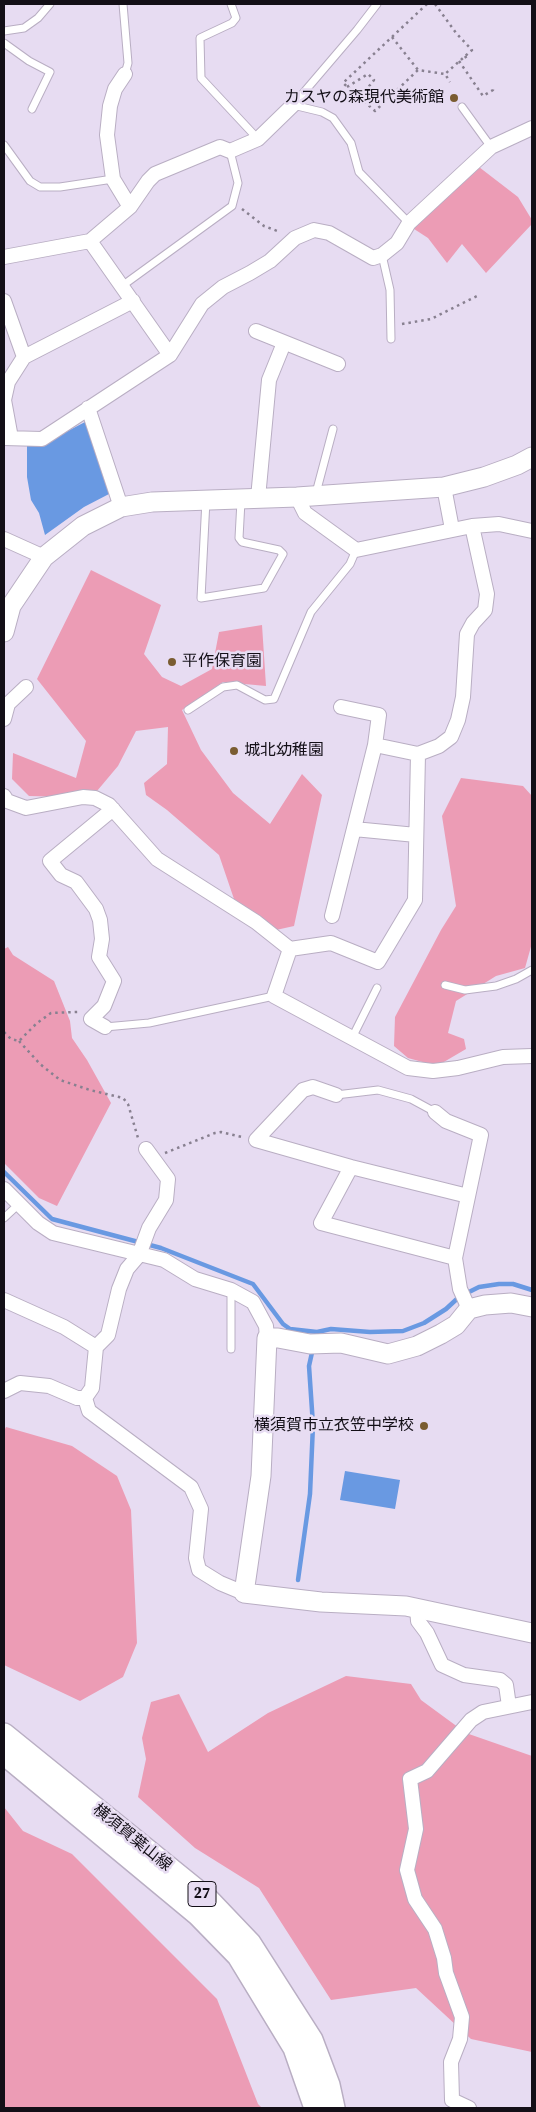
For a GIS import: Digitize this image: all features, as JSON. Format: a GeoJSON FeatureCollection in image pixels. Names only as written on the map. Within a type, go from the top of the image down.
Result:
{"type":"FeatureCollection","features":[{"type":"Feature","properties":{"kind":"main road","name":"横須賀葉山線"},"geometry":{"type":"LineString","coordinates":[[4,1734],[209,1900],[250,1943],[312,2040],[329,2085],[334,2108]]}},
{"type":"Feature","properties":{"kind":"main road","name":"横須賀葉山線"},"geometry":{"type":"LineString","coordinates":[[4,1754],[198,1915],[238,1956],[294,2048],[315,2108]]}},
{"type":"Feature","properties":{"kind":"street"},"geometry":{"type":"LineString","coordinates":[[125,74],[115,89],[110,106],[107,135],[113,180],[130,207]]}},
{"type":"Feature","properties":{"kind":"street"},"geometry":{"type":"LineString","coordinates":[[4,257],[90,241],[130,207],[155,174],[220,147],[230,151],[258,139],[293,105]]}},
{"type":"Feature","properties":{"kind":"street"},"geometry":{"type":"LineString","coordinates":[[133,301],[24,357],[8,382],[4,400],[7,438],[42,439],[170,355],[202,304],[223,286],[270,261],[295,238],[314,230],[329,233],[373,258],[382,255],[397,243],[409,223],[490,147],[530,133]]}},
{"type":"Feature","properties":{"kind":"street"},"geometry":{"type":"LineString","coordinates":[[90,241],[170,355]]}},
{"type":"Feature","properties":{"kind":"street"},"geometry":{"type":"LineString","coordinates":[[4,300],[24,357]]}},
{"type":"Feature","properties":{"kind":"street"},"geometry":{"type":"LineString","coordinates":[[256,331],[338,364]]}},
{"type":"Feature","properties":{"kind":"street"},"geometry":{"type":"LineString","coordinates":[[250,498],[269,380],[284,342]]}},
{"type":"Feature","properties":{"kind":"street"},"geometry":{"type":"LineString","coordinates":[[88,408],[121,507]]}},
{"type":"Feature","properties":{"kind":"street"},"geometry":{"type":"LineString","coordinates":[[4,632],[8,604],[44,557],[83,526],[121,507],[152,502],[306,496],[444,487],[484,477],[517,465],[532,457]]}},
{"type":"Feature","properties":{"kind":"street"},"geometry":{"type":"LineString","coordinates":[[444,487],[452,529]]}},
{"type":"Feature","properties":{"kind":"street"},"geometry":{"type":"LineString","coordinates":[[306,496],[305,513],[356,550],[472,526],[499,524],[532,531]]}},
{"type":"Feature","properties":{"kind":"street"},"geometry":{"type":"LineString","coordinates":[[375,745],[418,754],[439,746],[451,737],[464,697],[467,634],[473,623],[485,610],[487,594],[472,526]]}},
{"type":"Feature","properties":{"kind":"street"},"geometry":{"type":"LineString","coordinates":[[4,539],[44,557]]}},
{"type":"Feature","properties":{"kind":"street"},"geometry":{"type":"LineString","coordinates":[[4,718],[8,704],[26,687]]}},
{"type":"Feature","properties":{"kind":"street"},"geometry":{"type":"LineString","coordinates":[[332,916],[375,745],[379,715],[341,707]]}},
{"type":"Feature","properties":{"kind":"street"},"geometry":{"type":"LineString","coordinates":[[4,796],[7,801],[26,808],[83,797],[95,798],[109,805],[157,859],[256,922],[290,949],[331,943],[378,962],[415,900],[418,754]]}},
{"type":"Feature","properties":{"kind":"street"},"geometry":{"type":"LineString","coordinates":[[106,1027],[91,1019],[104,1006],[114,981],[99,957],[102,939],[100,920],[96,909],[76,882],[61,875],[50,861],[113,810]]}},
{"type":"Feature","properties":{"kind":"street"},"geometry":{"type":"LineString","coordinates":[[354,828],[416,835]]}},
{"type":"Feature","properties":{"kind":"street"},"geometry":{"type":"LineString","coordinates":[[290,949],[274,996],[408,1068],[433,1071],[458,1068],[503,1057],[532,1056]]}},
{"type":"Feature","properties":{"kind":"street"},"geometry":{"type":"LineString","coordinates":[[336,1095],[313,1087],[303,1090],[256,1140],[351,1167],[468,1196]]}},
{"type":"Feature","properties":{"kind":"street"},"geometry":{"type":"LineString","coordinates":[[435,1112],[446,1121],[481,1134],[455,1258],[460,1289],[469,1309]]}},
{"type":"Feature","properties":{"kind":"street"},"geometry":{"type":"LineString","coordinates":[[84,1398],[92,1388],[96,1347],[108,1335],[119,1289],[127,1270],[140,1255],[149,1228],[166,1200],[168,1179],[150,1154]]}},
{"type":"Feature","properties":{"kind":"street"},"geometry":{"type":"LineString","coordinates":[[351,1167],[321,1223],[455,1258]]}},
{"type":"Feature","properties":{"kind":"street"},"geometry":{"type":"LineString","coordinates":[[4,1189],[38,1223],[53,1233],[164,1260],[195,1279],[231,1290],[253,1302],[266,1326],[267,1338],[261,1476],[244,1592]]}},
{"type":"Feature","properties":{"kind":"street"},"geometry":{"type":"LineString","coordinates":[[4,1300],[64,1327],[96,1347]]}},
{"type":"Feature","properties":{"kind":"street"},"geometry":{"type":"LineString","coordinates":[[267,1338],[278,1338],[310,1344],[341,1343],[388,1354],[416,1346],[441,1334],[456,1324],[469,1309],[490,1304],[512,1303],[532,1307]]}},
{"type":"Feature","properties":{"kind":"street"},"geometry":{"type":"LineString","coordinates":[[4,1392],[20,1383],[49,1386],[77,1398],[84,1398]]}},
{"type":"Feature","properties":{"kind":"street"},"geometry":{"type":"LineString","coordinates":[[84,1398],[89,1411],[191,1486],[201,1509],[196,1558],[199,1570],[220,1583],[260,1596],[321,1602],[406,1606],[532,1633]]}},
{"type":"Feature","properties":{"kind":"street"},"geometry":{"type":"LineString","coordinates":[[417,1608],[418,1621],[427,1633],[442,1666],[464,1675],[500,1680],[506,1685],[509,1706]]}},
{"type":"Feature","properties":{"kind":"street"},"geometry":{"type":"LineString","coordinates":[[469,2108],[452,2100],[451,2062],[460,2039],[462,2017],[446,1973],[444,1958],[435,1929],[415,1899],[407,1870],[416,1829],[410,1779],[427,1771],[471,1720],[483,1712],[532,1702]]}},
{"type":"Feature","properties":{"kind":"lane"},"geometry":{"type":"LineString","coordinates":[[4,31],[24,28],[38,18],[50,4]]}},
{"type":"Feature","properties":{"kind":"lane"},"geometry":{"type":"LineString","coordinates":[[123,4],[128,63],[125,74]]}},
{"type":"Feature","properties":{"kind":"lane"},"geometry":{"type":"LineString","coordinates":[[231,4],[236,18],[232,23],[200,38],[201,78],[258,139]]}},
{"type":"Feature","properties":{"kind":"lane"},"geometry":{"type":"LineString","coordinates":[[377,4],[293,105],[322,112],[333,118],[351,143],[359,172],[409,223]]}},
{"type":"Feature","properties":{"kind":"lane"},"geometry":{"type":"LineString","coordinates":[[4,43],[29,61],[50,72],[32,109]]}},
{"type":"Feature","properties":{"kind":"lane"},"geometry":{"type":"LineString","coordinates":[[462,107],[490,147]]}},
{"type":"Feature","properties":{"kind":"lane"},"geometry":{"type":"LineString","coordinates":[[4,144],[30,181],[40,187],[60,187],[113,180]]}},
{"type":"Feature","properties":{"kind":"lane"},"geometry":{"type":"LineString","coordinates":[[122,286],[232,206],[238,183],[230,151]]}},
{"type":"Feature","properties":{"kind":"lane"},"geometry":{"type":"LineString","coordinates":[[382,255],[390,290],[391,338]]}},
{"type":"Feature","properties":{"kind":"lane"},"geometry":{"type":"LineString","coordinates":[[306,496],[333,428]]}},
{"type":"Feature","properties":{"kind":"lane"},"geometry":{"type":"LineString","coordinates":[[206,500],[201,598],[264,588],[283,554],[279,550],[242,542],[239,538],[250,498]]}},
{"type":"Feature","properties":{"kind":"lane"},"geometry":{"type":"LineString","coordinates":[[188,710],[223,687],[237,686],[265,700],[274,699],[311,612],[350,564],[356,550]]}},
{"type":"Feature","properties":{"kind":"lane"},"geometry":{"type":"LineString","coordinates":[[445,985],[465,990],[496,986],[532,970]]}},
{"type":"Feature","properties":{"kind":"lane"},"geometry":{"type":"LineString","coordinates":[[352,1038],[377,988]]}},
{"type":"Feature","properties":{"kind":"lane"},"geometry":{"type":"LineString","coordinates":[[106,1027],[149,1023],[274,996]]}},
{"type":"Feature","properties":{"kind":"lane"},"geometry":{"type":"LineString","coordinates":[[336,1095],[378,1090],[412,1099],[435,1112]]}},
{"type":"Feature","properties":{"kind":"lane"},"geometry":{"type":"LineString","coordinates":[[4,1218],[19,1204]]}},
{"type":"Feature","properties":{"kind":"lane"},"geometry":{"type":"LineString","coordinates":[[231,1290],[231,1349]]}},
{"type":"Feature","properties":{"kind":"path"},"geometry":{"type":"LineString","coordinates":[[418,70],[375,111],[343,83],[427,4]]}},
{"type":"Feature","properties":{"kind":"path"},"geometry":{"type":"LineString","coordinates":[[392,37],[418,70],[445,74],[472,50],[456,33],[435,4]]}},
{"type":"Feature","properties":{"kind":"path"},"geometry":{"type":"LineString","coordinates":[[465,56],[468,61]]}},
{"type":"Feature","properties":{"kind":"path"},"geometry":{"type":"LineString","coordinates":[[459,62],[474,81],[482,96],[493,90],[492,88]]}},
{"type":"Feature","properties":{"kind":"path"},"geometry":{"type":"LineString","coordinates":[[347,87],[368,74],[374,80],[360,98]]}},
{"type":"Feature","properties":{"kind":"path"},"geometry":{"type":"LineString","coordinates":[[445,74],[450,82]]}},
{"type":"Feature","properties":{"kind":"path"},"geometry":{"type":"LineString","coordinates":[[233,202],[264,226],[295,238]]}},
{"type":"Feature","properties":{"kind":"path"},"geometry":{"type":"LineString","coordinates":[[390,326],[431,319],[479,295]]}},
{"type":"Feature","properties":{"kind":"path"},"geometry":{"type":"LineString","coordinates":[[19,1041],[37,1023],[51,1013],[78,1012],[91,1019]]}},
{"type":"Feature","properties":{"kind":"path"},"geometry":{"type":"LineString","coordinates":[[4,1032],[11,1039],[19,1041],[40,1064],[60,1080],[123,1098],[128,1104],[136,1135],[150,1154],[171,1150],[222,1132],[256,1140]]}},
{"type":"Feature","properties":{"kind":"shaded area"},"geometry":{"type":"Polygon","coordinates":[[[479,167],[518,197],[532,220],[532,224],[486,273],[462,244],[447,263],[428,238],[411,227],[479,167]]]}},
{"type":"Feature","properties":{"kind":"shaded area"},"geometry":{"type":"Polygon","coordinates":[[[91,570],[161,605],[144,654],[162,677],[181,686],[212,669],[219,632],[262,625],[266,686],[223,682],[182,710],[201,750],[233,793],[270,824],[302,774],[322,795],[294,926],[276,930],[234,899],[219,855],[167,810],[146,795],[144,783],[167,764],[168,727],[136,731],[118,766],[97,791],[68,797],[29,796],[12,779],[13,753],[76,778],[86,741],[37,679],[91,570]]]}},
{"type":"Feature","properties":{"kind":"shaded area"},"geometry":{"type":"Polygon","coordinates":[[[461,778],[523,786],[532,796],[532,943],[525,968],[496,976],[456,1001],[448,1033],[464,1039],[466,1049],[437,1066],[408,1058],[394,1046],[395,1017],[441,930],[456,906],[442,816],[461,778]]]}},
{"type":"Feature","properties":{"kind":"shaded area"},"geometry":{"type":"Polygon","coordinates":[[[8,947],[13,955],[54,981],[70,1021],[72,1038],[87,1060],[111,1103],[57,1206],[39,1198],[4,1163],[4,949],[8,947]]]}},
{"type":"Feature","properties":{"kind":"shaded area"},"geometry":{"type":"Polygon","coordinates":[[[6,1427],[72,1446],[117,1476],[131,1510],[137,1643],[123,1677],[80,1701],[4,1665],[4,1431],[6,1427]]]}},
{"type":"Feature","properties":{"kind":"shaded area"},"geometry":{"type":"Polygon","coordinates":[[[346,1676],[411,1684],[421,1700],[466,1733],[532,1756],[532,2052],[471,2039],[416,1988],[331,2000],[259,1888],[195,1848],[138,1797],[146,1759],[142,1738],[151,1702],[179,1694],[208,1752],[268,1713],[346,1676]]]}},
{"type":"Feature","properties":{"kind":"shaded area"},"geometry":{"type":"Polygon","coordinates":[[[4,1807],[23,1831],[72,1854],[217,1999],[258,2104],[262,2108],[4,2108],[4,1807]]]}},
{"type":"Feature","properties":{"kind":"water"},"geometry":{"type":"Polygon","coordinates":[[[85,422],[109,494],[84,507],[45,535],[39,513],[31,500],[27,477],[27,444],[43,444],[85,422]]]}},
{"type":"Feature","properties":{"kind":"water"},"geometry":{"type":"Polygon","coordinates":[[[345,1471],[400,1480],[395,1509],[340,1500],[345,1471]]]}},
{"type":"Feature","properties":{"kind":"waterway"},"geometry":{"type":"LineString","coordinates":[[4,1172],[52,1219],[161,1248],[253,1284],[283,1324],[290,1329],[317,1332],[331,1329],[370,1332],[403,1331],[424,1323],[446,1309],[459,1297],[479,1287],[513,1284],[532,1290]]}},
{"type":"Feature","properties":{"kind":"waterway"},"geometry":{"type":"LineString","coordinates":[[298,1580],[310,1494],[313,1425],[309,1366],[313,1348]]}},
{"type":"Feature","properties":{"kind":"place","name":"カスヤの森現代美術館"},"geometry":{"type":"Point","coordinates":[454,98]}},
{"type":"Feature","properties":{"kind":"place","name":"平作保育園"},"geometry":{"type":"Point","coordinates":[172,662]}},
{"type":"Feature","properties":{"kind":"place","name":"城北幼稚園"},"geometry":{"type":"Point","coordinates":[234,751]}},
{"type":"Feature","properties":{"kind":"place","name":"横須賀市立衣笠中学校"},"geometry":{"type":"Point","coordinates":[424,1426]}}]}
